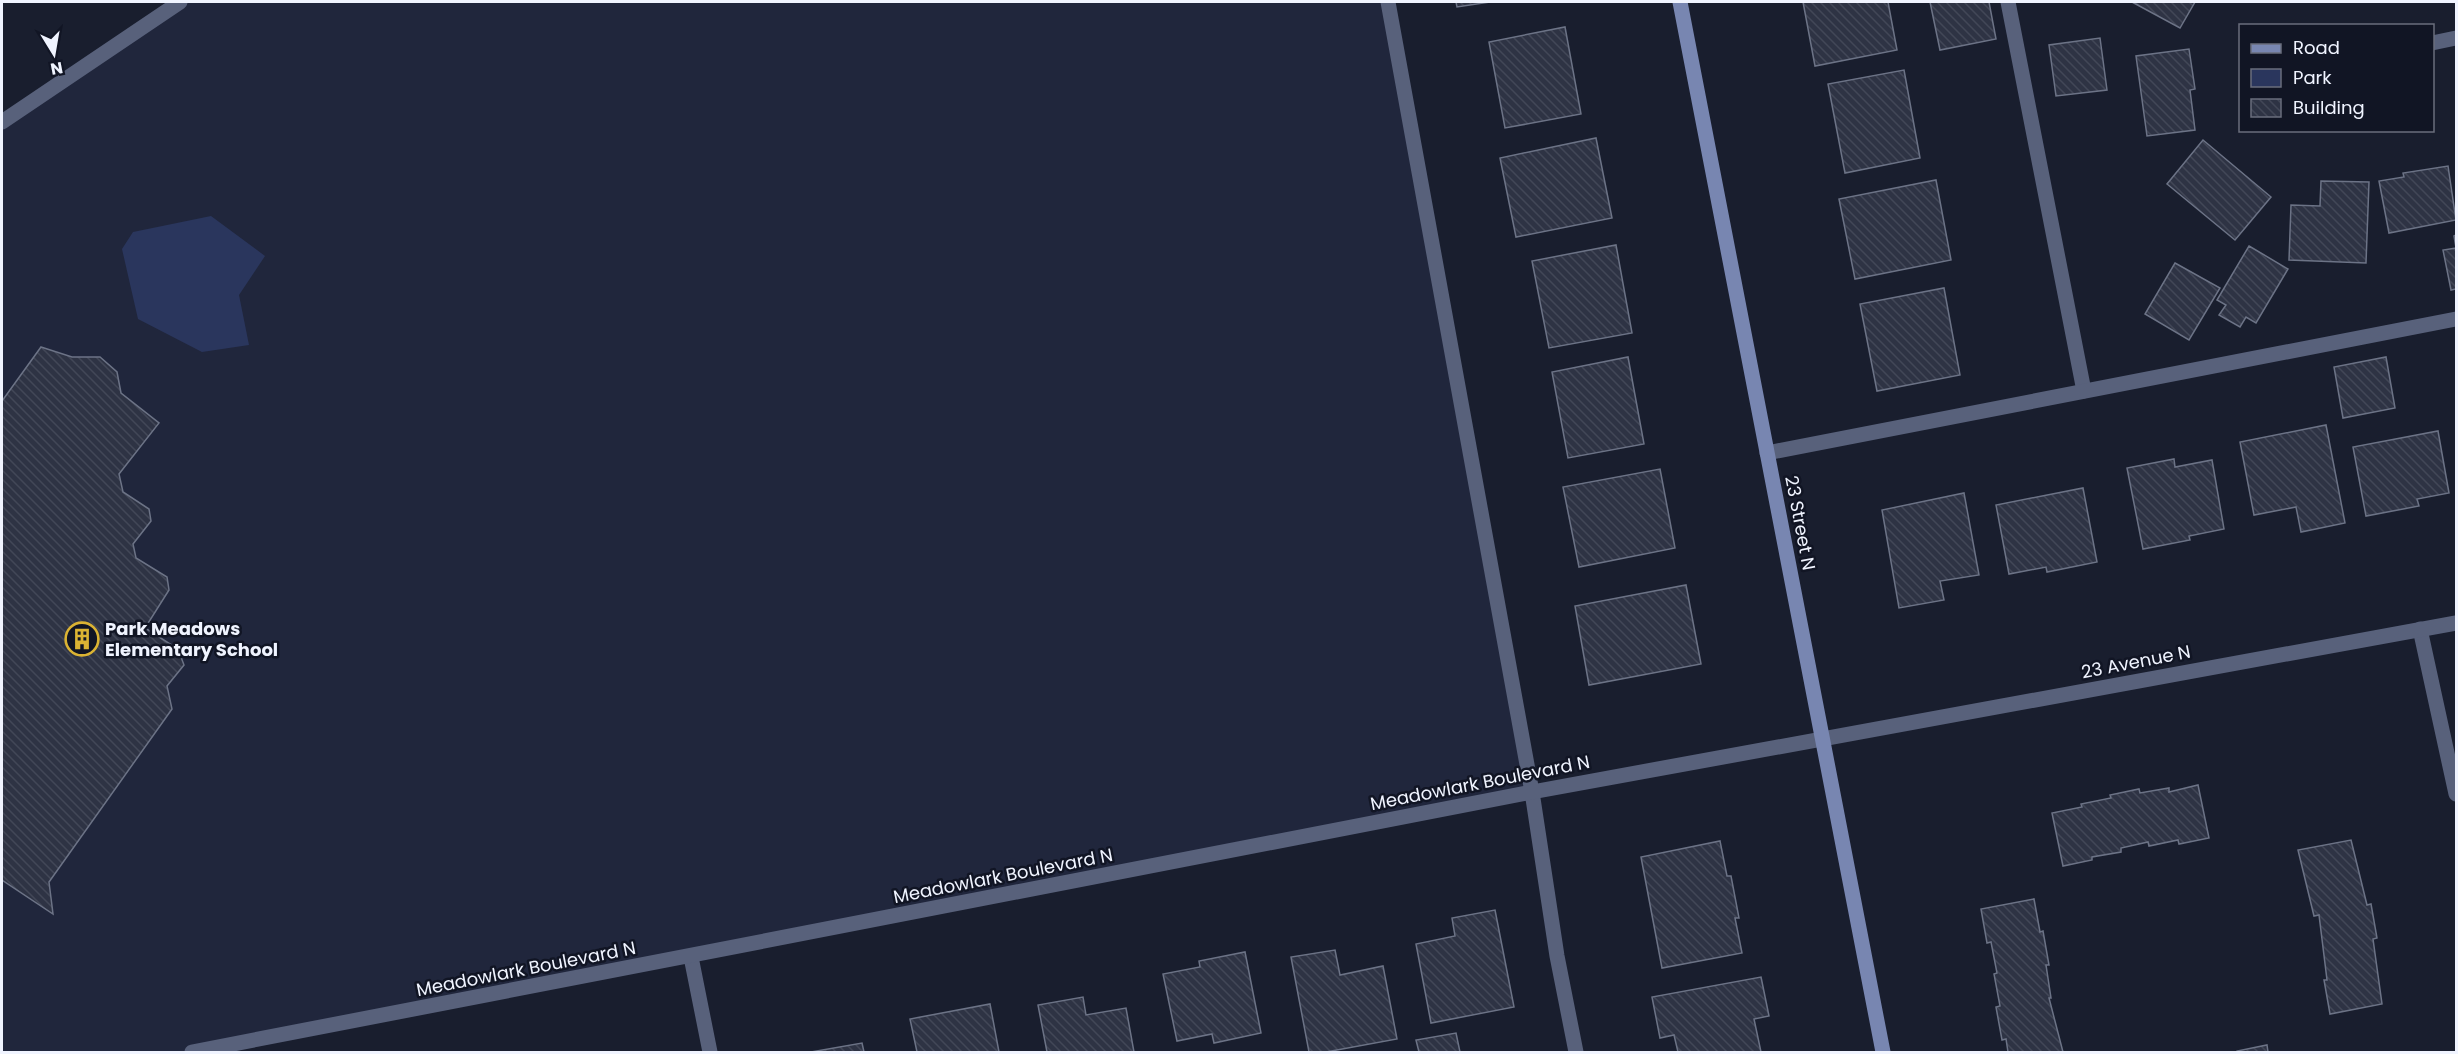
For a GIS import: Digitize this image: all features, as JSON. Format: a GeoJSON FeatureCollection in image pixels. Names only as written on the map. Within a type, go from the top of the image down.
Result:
{"type":"FeatureCollection","features":[{"type":"Feature","properties":{"kind":"street"},"geometry":{"type":"LineString","coordinates":[[2,122],[180,2]]}},
{"type":"Feature","properties":{"kind":"street"},"geometry":{"type":"LineString","coordinates":[[1388,2],[1532,792],[1557,956],[1576,1053]]}},
{"type":"Feature","properties":{"kind":"street","name":"23 Street N"},"geometry":{"type":"LineString","coordinates":[[1680,2],[1883,1053]]}},
{"type":"Feature","properties":{"kind":"street"},"geometry":{"type":"LineString","coordinates":[[2008,2],[2084,391]]}},
{"type":"Feature","properties":{"kind":"street"},"geometry":{"type":"LineString","coordinates":[[2434,43],[2457,38]]}},
{"type":"Feature","properties":{"kind":"street"},"geometry":{"type":"LineString","coordinates":[[1767,453],[2457,319]]}},
{"type":"Feature","properties":{"kind":"street","name":"23 Avenue N"},"geometry":{"type":"LineString","coordinates":[[1823,740],[2457,623]]}},
{"type":"Feature","properties":{"kind":"street"},"geometry":{"type":"LineString","coordinates":[[2420,630],[2457,794]]}},
{"type":"Feature","properties":{"kind":"street","name":"Meadowlark Boulevard N"},"geometry":{"type":"LineString","coordinates":[[192,1053],[1532,792],[1823,740]]}},
{"type":"Feature","properties":{"kind":"street"},"geometry":{"type":"LineString","coordinates":[[691,957],[710,1053]]}},
{"type":"Feature","properties":{"kind":"shaded area"},"geometry":{"type":"Polygon","coordinates":[[[180,2],[1386,2],[1532,792],[192,1052],[2,1052],[2,122],[180,2]]]}},
{"type":"Feature","properties":{"kind":"green space"},"geometry":{"type":"Polygon","coordinates":[[[211,216],[265,256],[239,295],[249,345],[202,352],[138,319],[122,249],[133,232],[211,216]]]}},
{"type":"Feature","properties":{"kind":"building"},"geometry":{"type":"Polygon","coordinates":[[[1456,2],[1490,2],[1457,7],[1456,2]]]}},
{"type":"Feature","properties":{"kind":"building"},"geometry":{"type":"Polygon","coordinates":[[[1803,2],[1888,2],[1897,50],[1815,66],[1803,2]]]}},
{"type":"Feature","properties":{"kind":"building"},"geometry":{"type":"Polygon","coordinates":[[[1930,2],[1989,2],[1996,39],[1940,50],[1930,2]]]}},
{"type":"Feature","properties":{"kind":"building"},"geometry":{"type":"Polygon","coordinates":[[[2132,2],[2195,2],[2180,28],[2132,2]]]}},
{"type":"Feature","properties":{"kind":"building"},"geometry":{"type":"Polygon","coordinates":[[[1565,27],[1581,114],[1505,128],[1489,42],[1565,27]]]}},
{"type":"Feature","properties":{"kind":"building"},"geometry":{"type":"Polygon","coordinates":[[[2100,38],[2107,90],[2056,96],[2049,45],[2100,38]]]}},
{"type":"Feature","properties":{"kind":"building"},"geometry":{"type":"Polygon","coordinates":[[[2189,49],[2195,89],[2190,90],[2195,130],[2147,136],[2136,56],[2189,49]]]}},
{"type":"Feature","properties":{"kind":"building"},"geometry":{"type":"Polygon","coordinates":[[[1904,70],[1920,158],[1845,173],[1828,84],[1904,70]]]}},
{"type":"Feature","properties":{"kind":"building"},"geometry":{"type":"Polygon","coordinates":[[[1596,138],[1612,218],[1516,237],[1500,158],[1596,138]]]}},
{"type":"Feature","properties":{"kind":"building"},"geometry":{"type":"Polygon","coordinates":[[[2203,140],[2271,197],[2235,240],[2167,184],[2203,140]]]}},
{"type":"Feature","properties":{"kind":"building"},"geometry":{"type":"Polygon","coordinates":[[[2448,166],[2456,220],[2389,233],[2379,181],[2404,177],[2403,173],[2448,166]]]}},
{"type":"Feature","properties":{"kind":"building"},"geometry":{"type":"Polygon","coordinates":[[[1936,180],[1951,260],[1855,279],[1839,199],[1936,180]]]}},
{"type":"Feature","properties":{"kind":"building"},"geometry":{"type":"Polygon","coordinates":[[[2321,181],[2369,182],[2366,263],[2289,260],[2291,205],[2320,206],[2321,181]]]}},
{"type":"Feature","properties":{"kind":"building"},"geometry":{"type":"Polygon","coordinates":[[[1616,245],[1632,333],[1549,348],[1532,261],[1616,245]]]}},
{"type":"Feature","properties":{"kind":"building"},"geometry":{"type":"Polygon","coordinates":[[[2249,246],[2288,269],[2256,323],[2246,317],[2240,327],[2219,315],[2226,305],[2217,300],[2249,246]]]}},
{"type":"Feature","properties":{"kind":"building"},"geometry":{"type":"Polygon","coordinates":[[[2456,248],[2456,289],[2451,290],[2443,250],[2456,248]]]}},
{"type":"Feature","properties":{"kind":"building"},"geometry":{"type":"Polygon","coordinates":[[[2175,263],[2220,288],[2189,340],[2145,314],[2175,263]]]}},
{"type":"Feature","properties":{"kind":"building"},"geometry":{"type":"Polygon","coordinates":[[[1944,288],[1960,375],[1877,391],[1860,304],[1944,288]]]}},
{"type":"Feature","properties":{"kind":"building","name":"Park Meadows Elementary School"},"geometry":{"type":"Polygon","coordinates":[[[41,347],[72,357],[100,357],[117,372],[121,393],[159,423],[119,474],[123,492],[149,509],[151,521],[133,544],[136,558],[167,577],[169,590],[145,628],[178,649],[184,665],[167,686],[172,709],[49,882],[53,914],[2,880],[2,401],[41,347]]]}},
{"type":"Feature","properties":{"kind":"building"},"geometry":{"type":"Polygon","coordinates":[[[1628,357],[1644,444],[1568,458],[1552,372],[1628,357]]]}},
{"type":"Feature","properties":{"kind":"building"},"geometry":{"type":"Polygon","coordinates":[[[2386,357],[2395,408],[2343,418],[2334,367],[2386,357]]]}},
{"type":"Feature","properties":{"kind":"building"},"geometry":{"type":"Polygon","coordinates":[[[2326,425],[2345,523],[2301,532],[2296,507],[2254,515],[2240,442],[2326,425]]]}},
{"type":"Feature","properties":{"kind":"building"},"geometry":{"type":"Polygon","coordinates":[[[2438,431],[2449,493],[2417,499],[2419,506],[2366,516],[2353,447],[2438,431]]]}},
{"type":"Feature","properties":{"kind":"building"},"geometry":{"type":"Polygon","coordinates":[[[2174,459],[2175,467],[2212,460],[2224,529],[2189,536],[2190,540],[2143,549],[2127,468],[2174,459]]]}},
{"type":"Feature","properties":{"kind":"building"},"geometry":{"type":"Polygon","coordinates":[[[1660,469],[1675,548],[1579,567],[1563,487],[1660,469]]]}},
{"type":"Feature","properties":{"kind":"building"},"geometry":{"type":"Polygon","coordinates":[[[2083,488],[2097,562],[2047,572],[2046,567],[2009,574],[1996,505],[2083,488]]]}},
{"type":"Feature","properties":{"kind":"building"},"geometry":{"type":"Polygon","coordinates":[[[1964,493],[1979,575],[1940,581],[1944,600],[1899,608],[1882,510],[1964,493]]]}},
{"type":"Feature","properties":{"kind":"building"},"geometry":{"type":"Polygon","coordinates":[[[1686,585],[1701,664],[1589,685],[1575,606],[1686,585]]]}},
{"type":"Feature","properties":{"kind":"building"},"geometry":{"type":"Polygon","coordinates":[[[2198,785],[2209,838],[2179,844],[2178,840],[2149,846],[2148,842],[2121,848],[2121,852],[2092,857],[2092,860],[2063,866],[2052,813],[2082,807],[2081,804],[2139,789],[2140,793],[2169,788],[2169,792],[2198,785]]]}},
{"type":"Feature","properties":{"kind":"building"},"geometry":{"type":"Polygon","coordinates":[[[2351,840],[2367,905],[2371,904],[2377,938],[2373,939],[2382,1004],[2330,1014],[2324,980],[2327,980],[2319,915],[2314,916],[2298,850],[2351,840]]]}},
{"type":"Feature","properties":{"kind":"building"},"geometry":{"type":"Polygon","coordinates":[[[1720,841],[1727,876],[1731,876],[1739,918],[1735,918],[1742,953],[1662,968],[1641,857],[1720,841]]]}},
{"type":"Feature","properties":{"kind":"building"},"geometry":{"type":"Polygon","coordinates":[[[2034,899],[2049,965],[2046,965],[2051,998],[2049,998],[2063,1052],[2008,1052],[2006,1039],[2002,1040],[1996,1007],[2000,1006],[1994,974],[1997,973],[1991,942],[1987,943],[1981,909],[2034,899]]]}},
{"type":"Feature","properties":{"kind":"building"},"geometry":{"type":"Polygon","coordinates":[[[1495,910],[1514,1007],[1431,1023],[1416,944],[1455,936],[1452,918],[1495,910]]]}},
{"type":"Feature","properties":{"kind":"building"},"geometry":{"type":"Polygon","coordinates":[[[1335,950],[1340,975],[1383,966],[1397,1039],[1326,1052],[1309,1052],[1291,957],[1335,950]]]}},
{"type":"Feature","properties":{"kind":"building"},"geometry":{"type":"Polygon","coordinates":[[[1245,952],[1261,1033],[1214,1043],[1212,1034],[1177,1041],[1163,974],[1200,967],[1199,961],[1245,952]]]}},
{"type":"Feature","properties":{"kind":"building"},"geometry":{"type":"Polygon","coordinates":[[[1761,977],[1769,1016],[1754,1019],[1761,1052],[1678,1052],[1674,1035],[1660,1038],[1652,997],[1761,977]]]}},
{"type":"Feature","properties":{"kind":"building"},"geometry":{"type":"Polygon","coordinates":[[[1083,997],[1086,1015],[1126,1008],[1134,1052],[1047,1052],[1038,1005],[1083,997]]]}},
{"type":"Feature","properties":{"kind":"building"},"geometry":{"type":"Polygon","coordinates":[[[990,1004],[999,1052],[917,1052],[910,1019],[990,1004]]]}},
{"type":"Feature","properties":{"kind":"building"},"geometry":{"type":"Polygon","coordinates":[[[1456,1033],[1460,1052],[1419,1052],[1416,1040],[1456,1033]]]}},
{"type":"Feature","properties":{"kind":"building"},"geometry":{"type":"Polygon","coordinates":[[[862,1043],[864,1052],[811,1052],[862,1043]]]}},
{"type":"Feature","properties":{"kind":"building"},"geometry":{"type":"Polygon","coordinates":[[[2267,1045],[2268,1052],[2237,1052],[2237,1051],[2267,1045]]]}},
{"type":"Feature","properties":{"kind":"place","name":"Park Meadows Elementary School"},"geometry":{"type":"Point","coordinates":[82,639]}}]}
